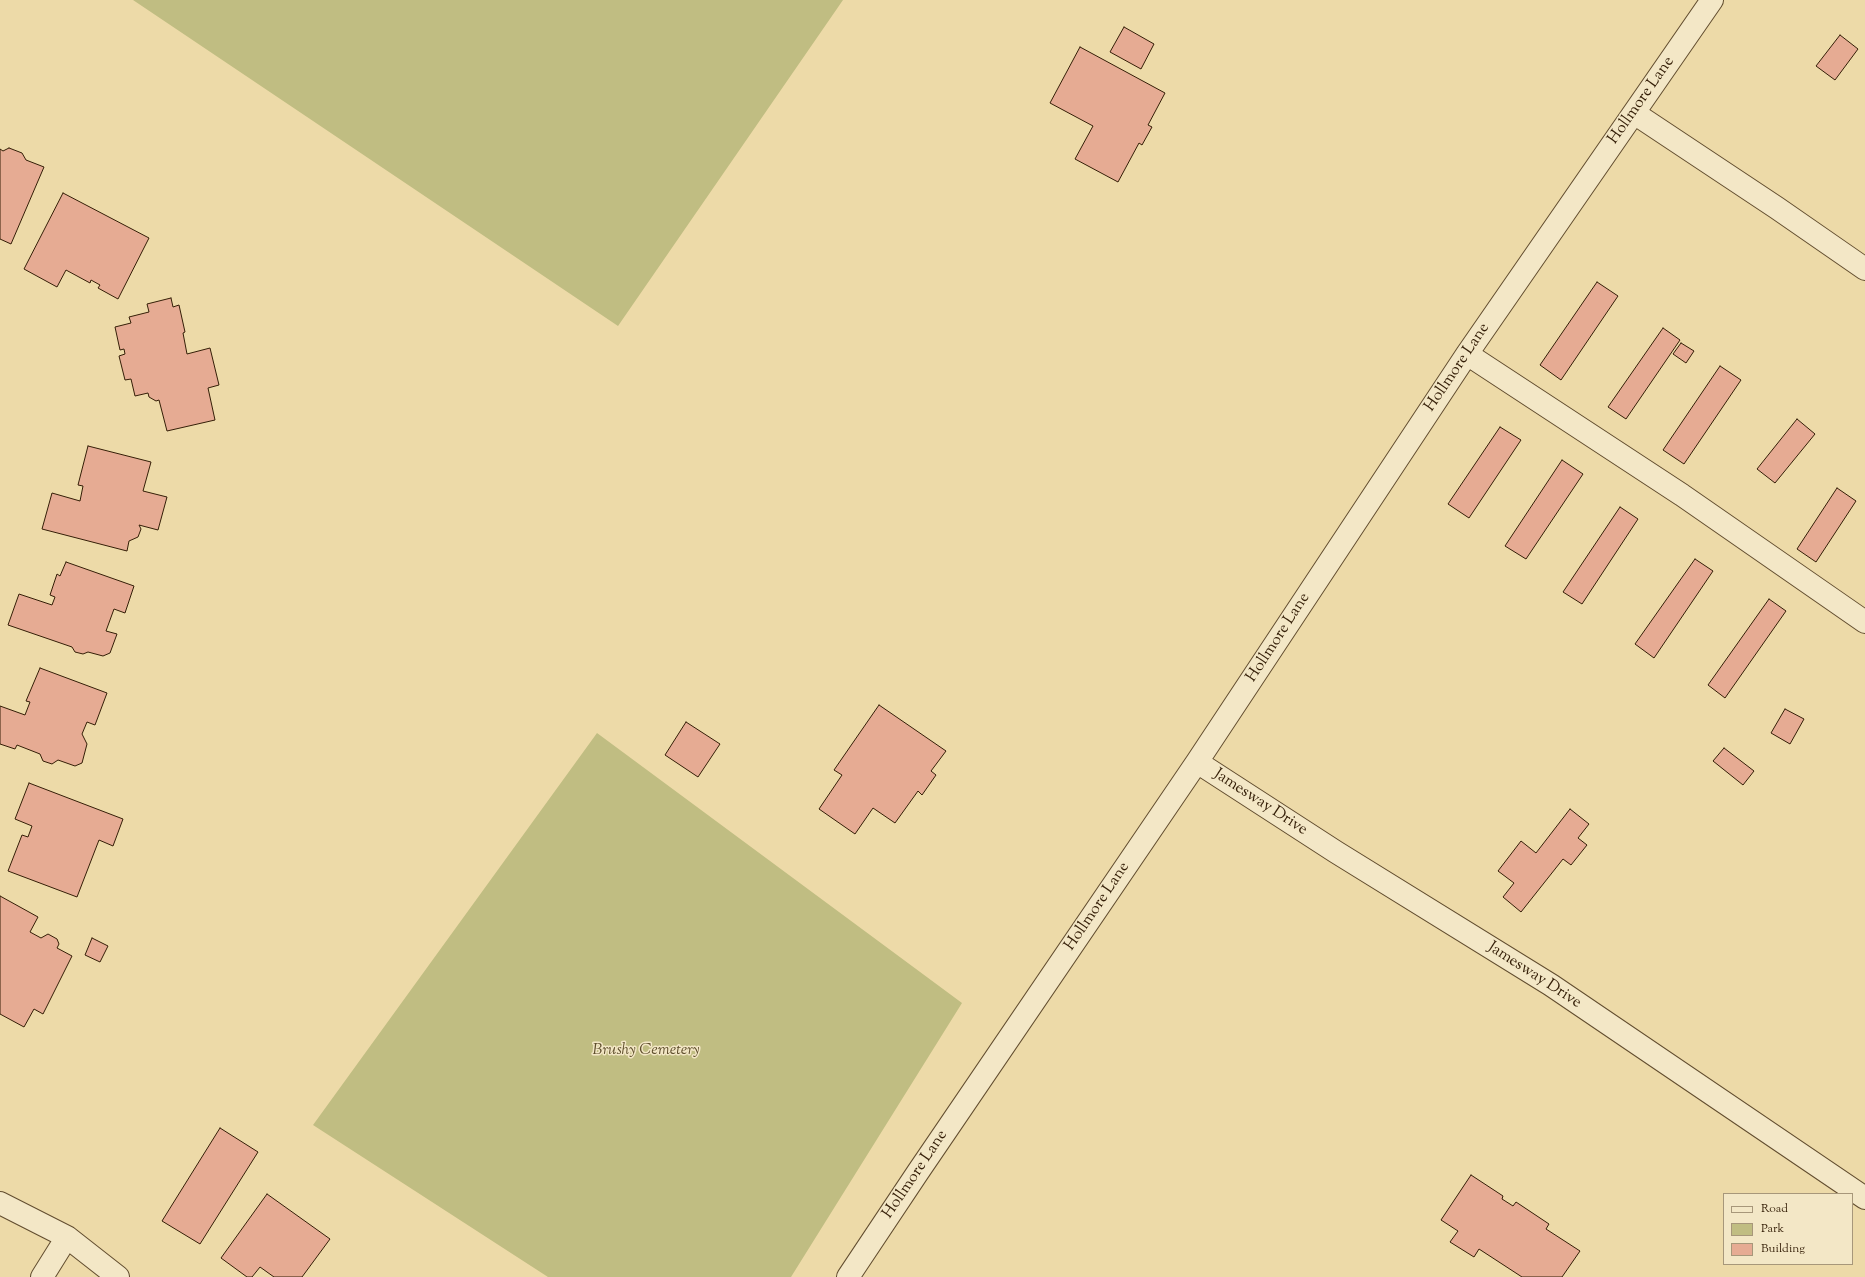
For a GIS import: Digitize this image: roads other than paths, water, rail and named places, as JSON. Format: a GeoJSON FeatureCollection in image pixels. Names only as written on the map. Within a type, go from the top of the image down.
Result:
{"type":"FeatureCollection","features":[{"type":"Feature","properties":{"kind":"street","name":"Hollmore Lane"},"geometry":{"type":"LineString","coordinates":[[848,1277],[1197,762],[1467,354],[1712,0]]}},
{"type":"Feature","properties":{"kind":"street"},"geometry":{"type":"LineString","coordinates":[[1634,113],[1777,208],[1865,269]]}},
{"type":"Feature","properties":{"kind":"street"},"geometry":{"type":"LineString","coordinates":[[1467,354],[1682,495],[1865,622]]}},
{"type":"Feature","properties":{"kind":"street","name":"Jamesway Drive"},"geometry":{"type":"LineString","coordinates":[[1197,762],[1336,852],[1551,985],[1865,1198]]}},
{"type":"Feature","properties":{"kind":"street"},"geometry":{"type":"LineString","coordinates":[[0,1203],[67,1237],[118,1277]]}},
{"type":"Feature","properties":{"kind":"street"},"geometry":{"type":"LineString","coordinates":[[42,1277],[67,1237]]}},
{"type":"Feature","properties":{"kind":"park label","name":"Brushy Cemetery"},"geometry":{"type":"Point","coordinates":[646,1051]}}]}
